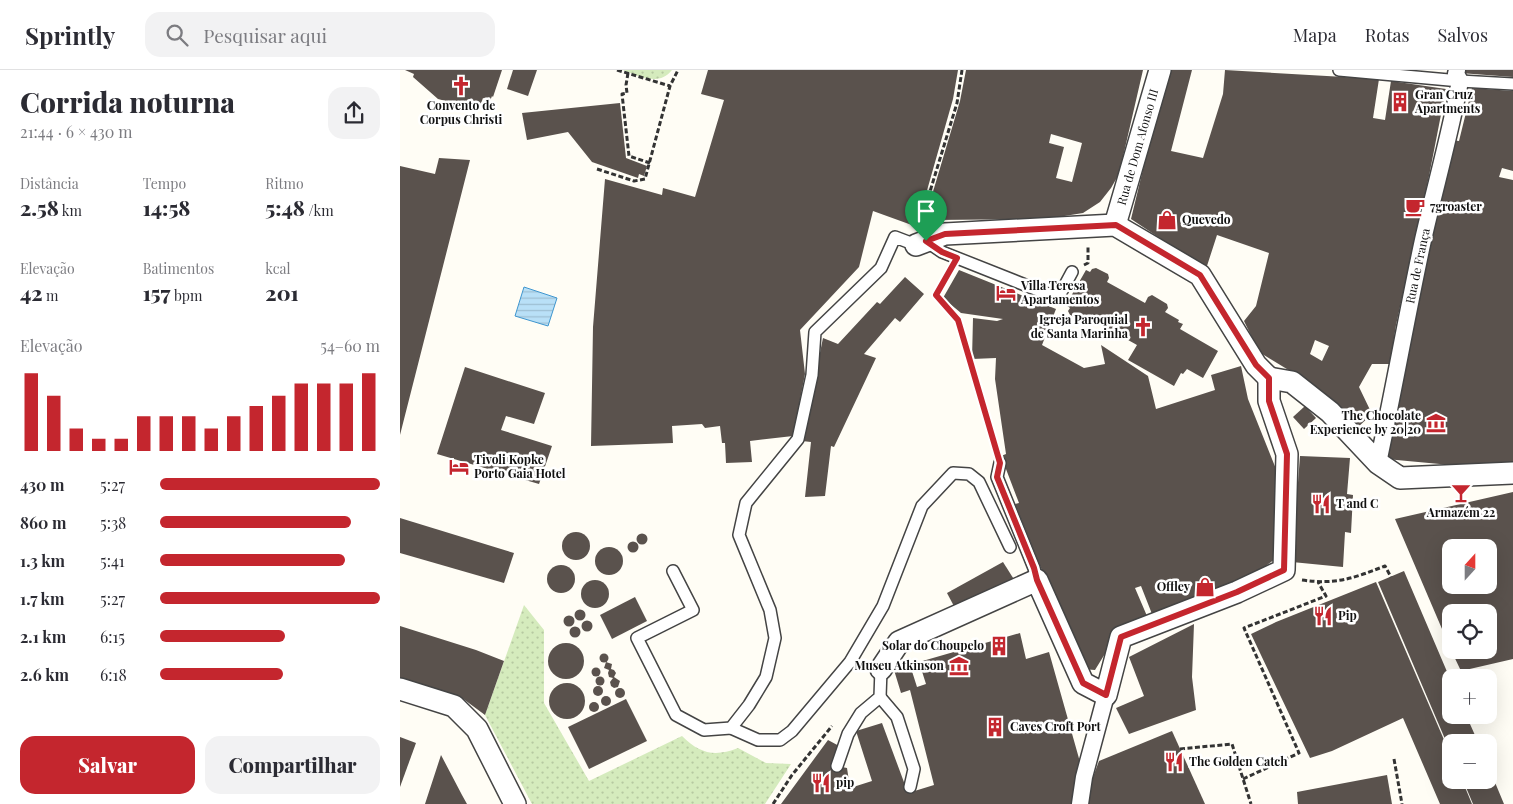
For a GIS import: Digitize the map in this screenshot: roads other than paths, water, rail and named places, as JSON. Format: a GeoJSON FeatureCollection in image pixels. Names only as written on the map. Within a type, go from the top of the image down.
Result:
{"type":"FeatureCollection","features":[{"type":"Feature","properties":{"kind":"street","name":"Rua de Dom Afonso III"},"geometry":{"type":"LineString","coordinates":[[1116,225],[1160,70]]}},
{"type":"Feature","properties":{"kind":"street","name":"Rua de França"},"geometry":{"type":"LineString","coordinates":[[1378,463],[1399,368],[1423,238],[1450,130],[1458,76]]}},
{"type":"Feature","properties":{"kind":"street"},"geometry":{"type":"LineString","coordinates":[[921,243],[945,234],[1116,225],[1200,275],[1256,365],[1269,378],[1292,382],[1330,412],[1378,463],[1400,478],[1513,473]]}},
{"type":"Feature","properties":{"kind":"street"},"geometry":{"type":"LineString","coordinates":[[1080,804],[1084,777],[1121,637],[1237,592],[1284,570],[1287,454],[1269,401],[1269,378]]}},
{"type":"Feature","properties":{"kind":"street"},"geometry":{"type":"LineString","coordinates":[[881,669],[899,642],[1037,580],[1083,683],[1106,695]]}},
{"type":"Feature","properties":{"kind":"street"},"geometry":{"type":"LineString","coordinates":[[400,689],[454,706],[460,711],[477,729],[514,804]]}},
{"type":"Feature","properties":{"kind":"lane"},"geometry":{"type":"LineString","coordinates":[[1339,70],[1458,76],[1513,84]]}},
{"type":"Feature","properties":{"kind":"lane"},"geometry":{"type":"LineString","coordinates":[[731,728],[749,705],[766,677],[774,638],[770,610],[740,535],[746,503],[798,438],[812,375],[815,332],[881,268],[895,238],[921,243],[1058,298],[1072,272]]}},
{"type":"Feature","properties":{"kind":"lane"},"geometry":{"type":"LineString","coordinates":[[1000,463],[997,477],[1034,568],[1037,580]]}},
{"type":"Feature","properties":{"kind":"lane"},"geometry":{"type":"LineString","coordinates":[[674,571],[692,610],[637,638],[676,715],[704,730],[731,728],[758,740],[780,740],[792,731],[850,662],[883,606],[922,506],[953,473],[969,474],[979,482],[1010,547]]}},
{"type":"Feature","properties":{"kind":"lane"},"geometry":{"type":"LineString","coordinates":[[881,669],[880,697],[896,717],[914,769],[910,787]]}},
{"type":"Feature","properties":{"kind":"lane"},"geometry":{"type":"LineString","coordinates":[[837,766],[848,734],[860,713],[880,697]]}},
{"type":"Feature","properties":{"kind":"water"},"geometry":{"type":"Polygon","coordinates":[[[524,287],[557,298],[548,326],[515,316],[524,287]]]}},
{"type":"Feature","properties":{"kind":"place","name":"Convento de Corpus Christi"},"geometry":{"type":"Point","coordinates":[461,86]}},
{"type":"Feature","properties":{"kind":"place","name":"Gran Cruz Apartments"},"geometry":{"type":"Point","coordinates":[1400,102]}},
{"type":"Feature","properties":{"kind":"place","name":"7groaster"},"geometry":{"type":"Point","coordinates":[1415,207]}},
{"type":"Feature","properties":{"kind":"place","name":"Quevedo"},"geometry":{"type":"Point","coordinates":[1167,220]}},
{"type":"Feature","properties":{"kind":"place","name":"Villa Teresa Apartamentos"},"geometry":{"type":"Point","coordinates":[1006,293]}},
{"type":"Feature","properties":{"kind":"place","name":"Igreja Paroquial de Santa Marinha"},"geometry":{"type":"Point","coordinates":[1143,327]}},
{"type":"Feature","properties":{"kind":"place","name":"The Chocolate Experience by 20|20"},"geometry":{"type":"Point","coordinates":[1436,423]}},
{"type":"Feature","properties":{"kind":"place","name":"Tivoli Kopke Porto Gaia Hotel"},"geometry":{"type":"Point","coordinates":[459,467]}},
{"type":"Feature","properties":{"kind":"place","name":"Armazém 22"},"geometry":{"type":"Point","coordinates":[1461,493]}},
{"type":"Feature","properties":{"kind":"place","name":"T and C"},"geometry":{"type":"Point","coordinates":[1321,504]}},
{"type":"Feature","properties":{"kind":"place","name":"Offley"},"geometry":{"type":"Point","coordinates":[1205,587]}},
{"type":"Feature","properties":{"kind":"place","name":"Pip"},"geometry":{"type":"Point","coordinates":[1323,616]}},
{"type":"Feature","properties":{"kind":"place","name":"Solar do Choupelo"},"geometry":{"type":"Point","coordinates":[999,646]}},
{"type":"Feature","properties":{"kind":"place","name":"Museu Atkinson"},"geometry":{"type":"Point","coordinates":[959,666]}},
{"type":"Feature","properties":{"kind":"place","name":"Caves Croft Port"},"geometry":{"type":"Point","coordinates":[995,727]}},
{"type":"Feature","properties":{"kind":"place","name":"The Golden Catch"},"geometry":{"type":"Point","coordinates":[1174,762]}},
{"type":"Feature","properties":{"kind":"place","name":"pip"},"geometry":{"type":"Point","coordinates":[821,783]}}]}
